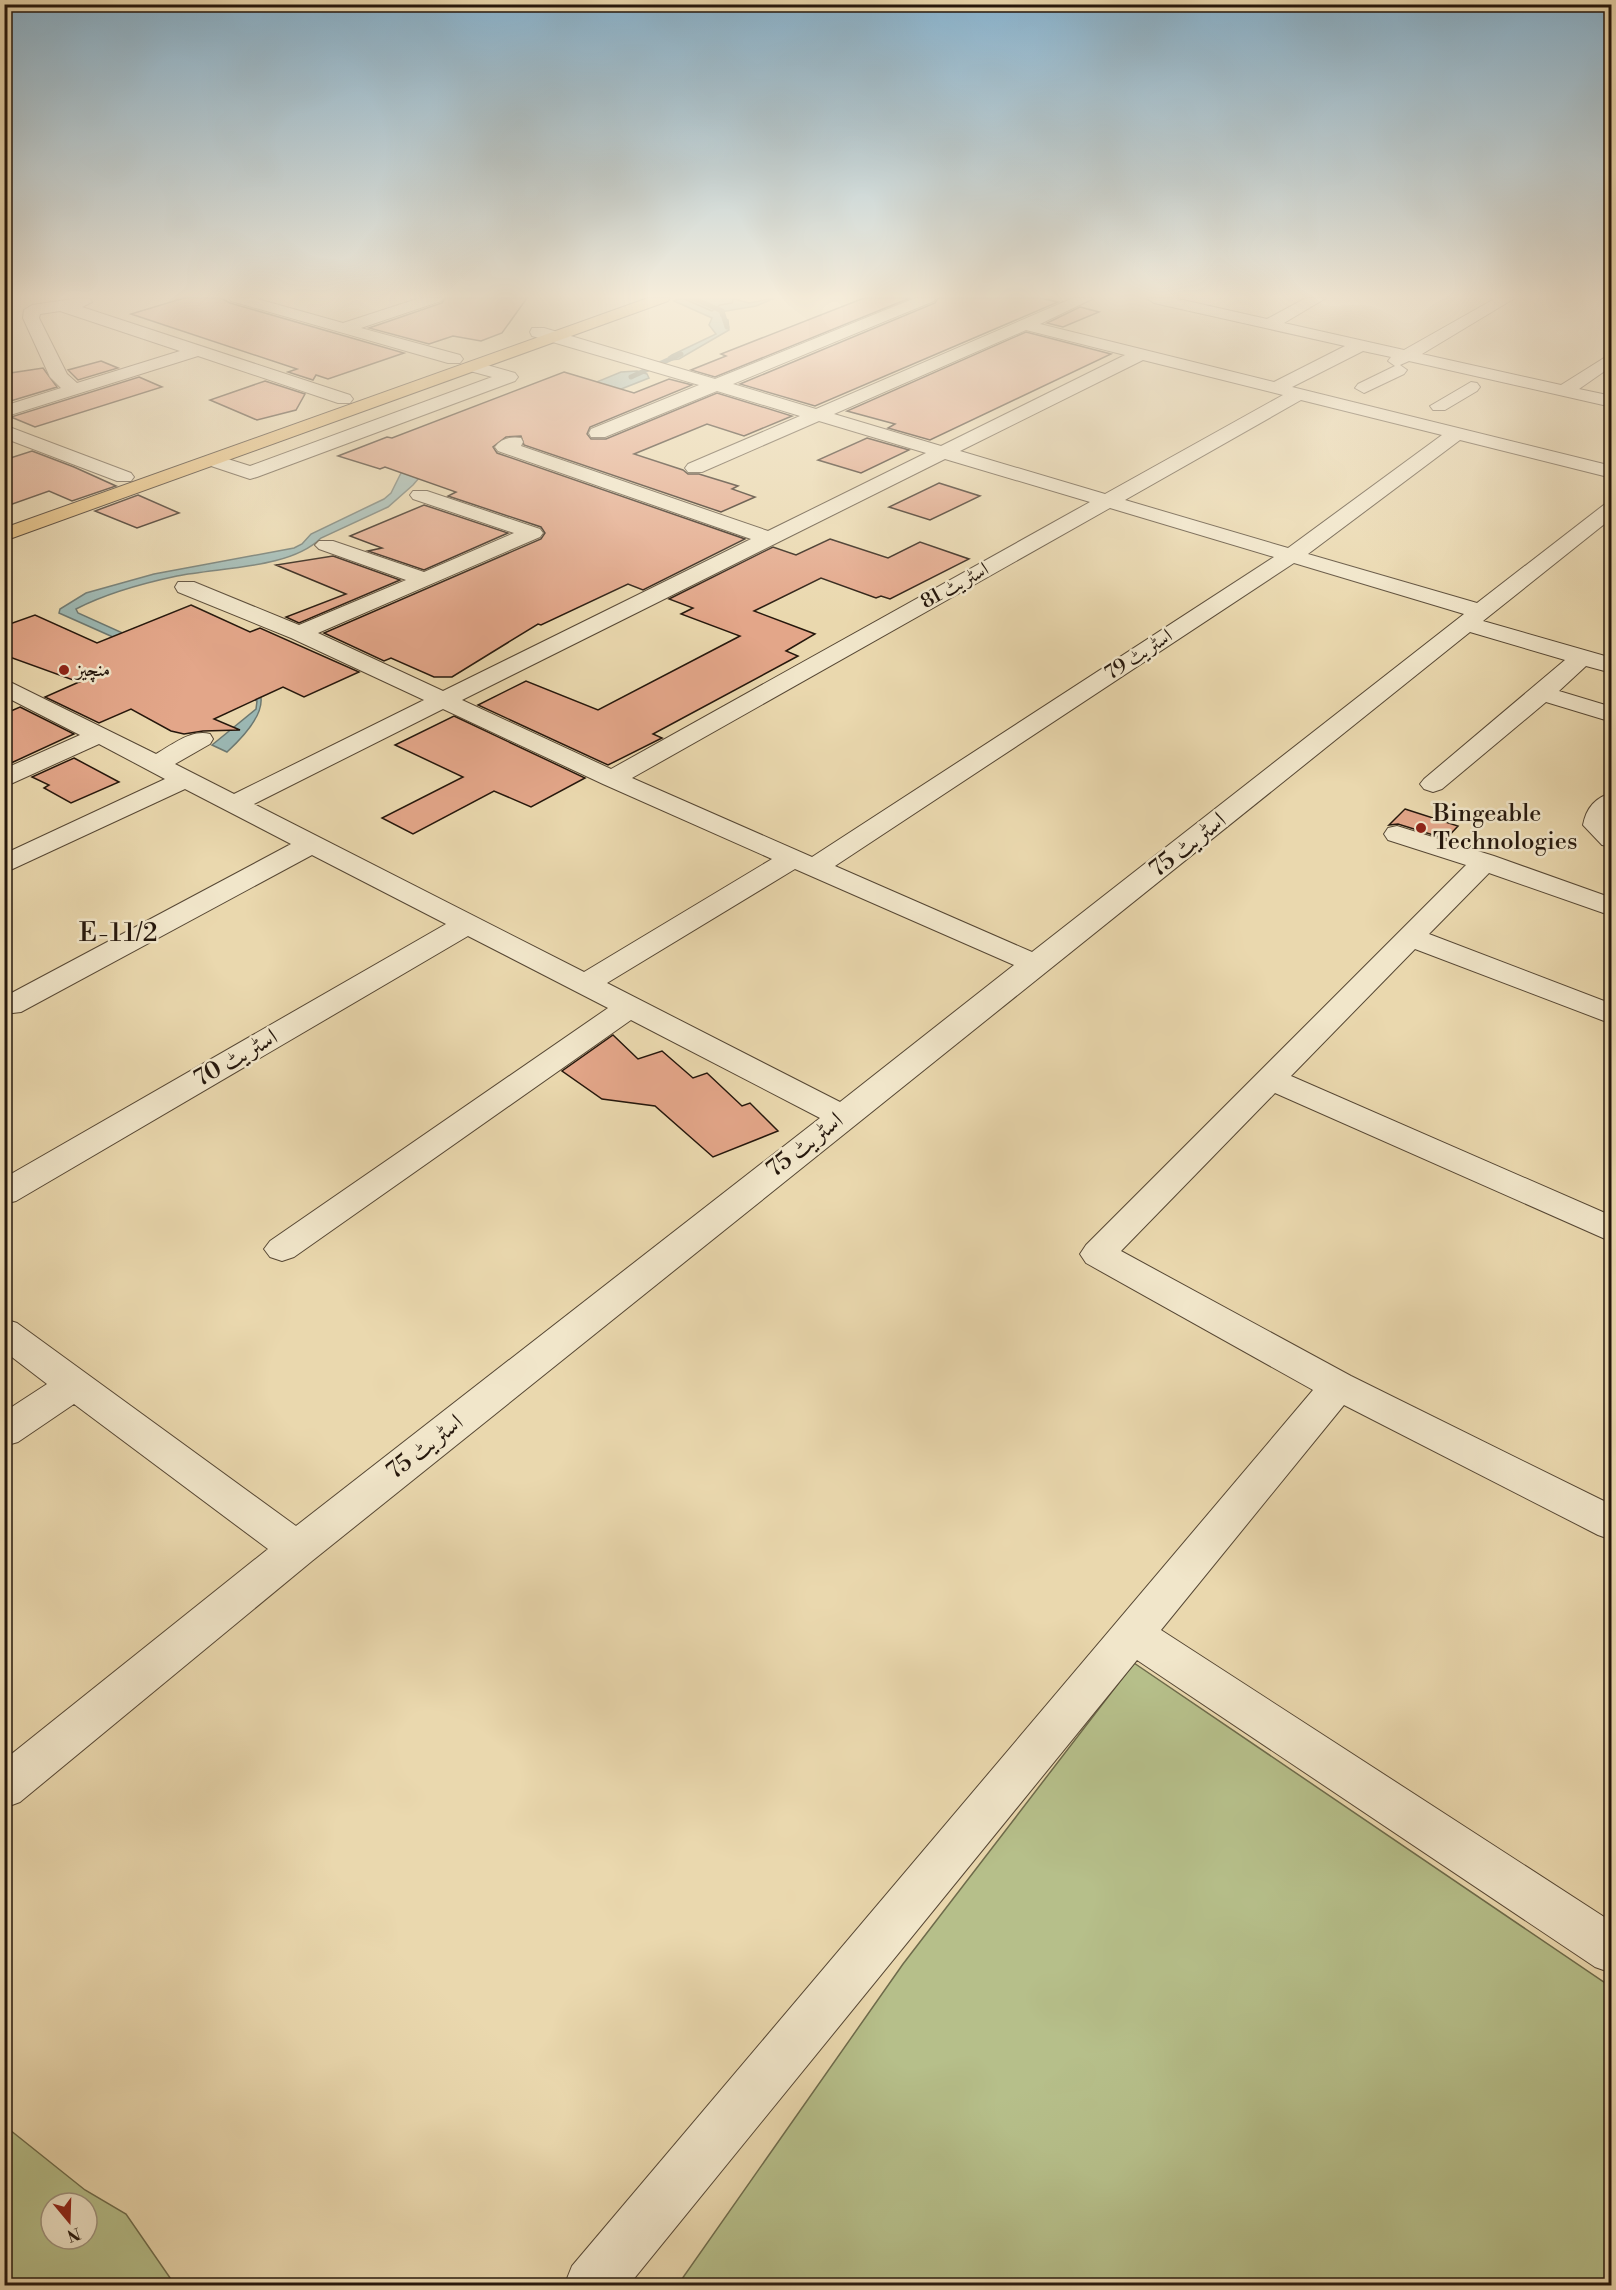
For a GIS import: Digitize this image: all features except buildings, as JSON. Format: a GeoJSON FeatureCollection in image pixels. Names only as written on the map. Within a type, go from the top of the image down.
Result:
{"type":"FeatureCollection","features":[{"type":"Feature","properties":{"kind":"main road"},"geometry":{"type":"LineString","coordinates":[[4,520],[328,405]]}},
{"type":"Feature","properties":{"kind":"main road"},"geometry":{"type":"LineString","coordinates":[[4,535],[371,405]]}},
{"type":"Feature","properties":{"kind":"main road"},"geometry":{"type":"LineString","coordinates":[[195,453],[215,461]]}},
{"type":"Feature","properties":{"kind":"street"},"geometry":{"type":"LineString","coordinates":[[4,412],[27,405]]}},
{"type":"Feature","properties":{"kind":"street"},"geometry":{"type":"LineString","coordinates":[[215,461],[250,473],[434,405]]}},
{"type":"Feature","properties":{"kind":"street"},"geometry":{"type":"LineString","coordinates":[[598,433],[668,405]]}},
{"type":"Feature","properties":{"kind":"street"},"geometry":{"type":"LineString","coordinates":[[783,405],[1292,555],[1611,666]]}},
{"type":"Feature","properties":{"kind":"street"},"geometry":{"type":"LineString","coordinates":[[696,468],[840,405]]}},
{"type":"Feature","properties":{"kind":"street"},"geometry":{"type":"LineString","coordinates":[[234,804],[1039,405]]}},
{"type":"Feature","properties":{"kind":"street","name":"اسٹریٹ 81"},"geometry":{"type":"LineString","coordinates":[[612,779],[1106,500],[1266,405]]}},
{"type":"Feature","properties":{"kind":"street"},"geometry":{"type":"LineString","coordinates":[[1388,405],[1459,422],[1611,472]]}},
{"type":"Feature","properties":{"kind":"street"},"geometry":{"type":"LineString","coordinates":[[1434,405],[1459,422]]}},
{"type":"Feature","properties":{"kind":"street","name":"اسٹریٹ 79"},"geometry":{"type":"LineString","coordinates":[[585,984],[804,862],[1292,555],[1459,422]]}},
{"type":"Feature","properties":{"kind":"street"},"geometry":{"type":"LineString","coordinates":[[4,431],[124,477]]}},
{"type":"Feature","properties":{"kind":"street"},"geometry":{"type":"LineString","coordinates":[[514,442],[505,447],[770,539]]}},
{"type":"Feature","properties":{"kind":"street"},"geometry":{"type":"LineString","coordinates":[[299,633],[532,534],[420,495]]}},
{"type":"Feature","properties":{"kind":"street","name":"اسٹریٹ 75"},"geometry":{"type":"LineString","coordinates":[[4,1788],[297,1549],[842,1116],[1038,965],[1611,508]]}},
{"type":"Feature","properties":{"kind":"street"},"geometry":{"type":"LineString","coordinates":[[326,545],[425,579]]}},
{"type":"Feature","properties":{"kind":"street"},"geometry":{"type":"LineString","coordinates":[[186,587],[299,633],[442,702],[612,779],[1038,965]]}},
{"type":"Feature","properties":{"kind":"street"},"geometry":{"type":"LineString","coordinates":[[1433,784],[1582,657]]}},
{"type":"Feature","properties":{"kind":"street"},"geometry":{"type":"LineString","coordinates":[[9,692],[186,779],[842,1116]]}},
{"type":"Feature","properties":{"kind":"street"},"geometry":{"type":"LineString","coordinates":[[1542,693],[1611,715]]}},
{"type":"Feature","properties":{"kind":"street"},"geometry":{"type":"LineString","coordinates":[[4,779],[99,735]]}},
{"type":"Feature","properties":{"kind":"street"},"geometry":{"type":"LineString","coordinates":[[156,764],[185,749]]}},
{"type":"Feature","properties":{"kind":"street"},"geometry":{"type":"LineString","coordinates":[[4,865],[186,779]]}},
{"type":"Feature","properties":{"kind":"street"},"geometry":{"type":"LineString","coordinates":[[1611,801],[1598,813],[1596,825],[1611,839]]}},
{"type":"Feature","properties":{"kind":"street"},"geometry":{"type":"LineString","coordinates":[[1397,834],[1484,862],[1611,908]]}},
{"type":"Feature","properties":{"kind":"street"},"geometry":{"type":"LineString","coordinates":[[10,1006],[312,844]]}},
{"type":"Feature","properties":{"kind":"street"},"geometry":{"type":"LineString","coordinates":[[1484,862],[1098,1254],[1338,1386],[1611,1524]]}},
{"type":"Feature","properties":{"kind":"street","name":"اسٹریٹ 70"},"geometry":{"type":"LineString","coordinates":[[4,1192],[467,924]]}},
{"type":"Feature","properties":{"kind":"street"},"geometry":{"type":"LineString","coordinates":[[1410,937],[1611,1015]]}},
{"type":"Feature","properties":{"kind":"street"},"geometry":{"type":"LineString","coordinates":[[282,1249],[629,1007]]}},
{"type":"Feature","properties":{"kind":"street"},"geometry":{"type":"LineString","coordinates":[[1270,1079],[1611,1230]]}},
{"type":"Feature","properties":{"kind":"street"},"geometry":{"type":"LineString","coordinates":[[4,1332],[297,1549]]}},
{"type":"Feature","properties":{"kind":"street"},"geometry":{"type":"LineString","coordinates":[[4,1432],[75,1384]]}},
{"type":"Feature","properties":{"kind":"street"},"geometry":{"type":"LineString","coordinates":[[592,2286],[1338,1386]]}},
{"type":"Feature","properties":{"kind":"street"},"geometry":{"type":"LineString","coordinates":[[1132,1634],[1611,1950]]}},
{"type":"Feature","properties":{"kind":"green space"},"geometry":{"type":"Polygon","coordinates":[[[1134,1663],[1611,1987],[1612,2277],[1608,2285],[677,2286],[903,1964],[1134,1663]]]}},
{"type":"Feature","properties":{"kind":"green space"},"geometry":{"type":"Polygon","coordinates":[[[5,2126],[87,2191],[39,2191],[39,2251],[99,2251],[99,2198],[126,2214],[175,2285],[5,2285],[5,2126]]]}},
{"type":"Feature","properties":{"kind":"water"},"geometry":{"type":"Polygon","coordinates":[[[541,405],[581,405],[431,464],[413,485],[388,507],[321,538],[308,548],[291,556],[254,565],[194,573],[151,582],[112,594],[76,609],[78,613],[258,694],[261,698],[261,705],[255,720],[227,752],[212,745],[256,709],[257,701],[59,613],[60,609],[86,593],[154,574],[294,548],[302,544],[311,534],[384,499],[391,493],[402,471],[429,451],[541,405]]]}},
{"type":"Feature","properties":{"kind":"place","name":"منچیز"},"geometry":{"type":"Point","coordinates":[64,670]}},
{"type":"Feature","properties":{"kind":"place","name":"Bingeable Technologies"},"geometry":{"type":"Point","coordinates":[1421,828]}},
{"type":"Feature","properties":{"kind":"district","name":"E-11/2"},"geometry":{"type":"Point","coordinates":[119,933]}}]}
